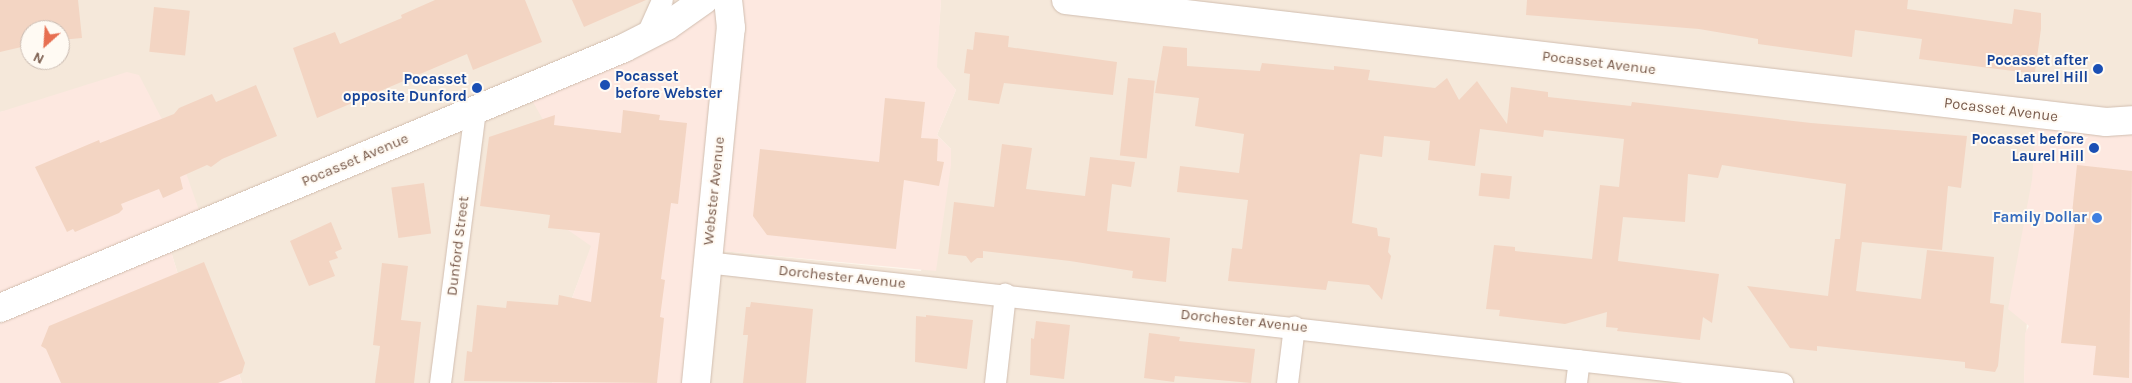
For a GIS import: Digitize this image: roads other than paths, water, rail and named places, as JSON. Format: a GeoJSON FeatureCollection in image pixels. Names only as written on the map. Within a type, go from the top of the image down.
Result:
{"type":"FeatureCollection","features":[{"type":"Feature","properties":{"kind":"main road","name":"Pocasset Avenue"},"geometry":{"type":"LineString","coordinates":[[0,308],[475,110],[646,36],[704,0]]}},
{"type":"Feature","properties":{"kind":"main road","name":"Webster Avenue"},"geometry":{"type":"LineString","coordinates":[[696,383],[706,262],[732,28],[728,0]]}},
{"type":"Feature","properties":{"kind":"main road","name":"Pocasset Avenue"},"geometry":{"type":"LineString","coordinates":[[1066,0],[2106,122],[2132,120]]}},
{"type":"Feature","properties":{"kind":"street"},"geometry":{"type":"LineString","coordinates":[[646,36],[662,0]]}},
{"type":"Feature","properties":{"kind":"street","name":"Dunford Street"},"geometry":{"type":"LineString","coordinates":[[440,383],[475,110]]}},
{"type":"Feature","properties":{"kind":"street","name":"Dorchester Avenue"},"geometry":{"type":"LineString","coordinates":[[706,262],[1294,326],[1782,383]]}},
{"type":"Feature","properties":{"kind":"street"},"geometry":{"type":"LineString","coordinates":[[995,383],[1005,294]]}},
{"type":"Feature","properties":{"kind":"street"},"geometry":{"type":"LineString","coordinates":[[1287,383],[1294,326]]}},
{"type":"Feature","properties":{"kind":"street"},"geometry":{"type":"LineString","coordinates":[[1576,383],[1579,360]]}},
{"type":"Feature","properties":{"kind":"place","name":"Pocasset after Laurel Hill"},"geometry":{"type":"Point","coordinates":[2098,69]}},
{"type":"Feature","properties":{"kind":"place","name":"Pocasset before Webster"},"geometry":{"type":"Point","coordinates":[605,85]}},
{"type":"Feature","properties":{"kind":"place","name":"Pocasset opposite Dunford"},"geometry":{"type":"Point","coordinates":[477,88]}},
{"type":"Feature","properties":{"kind":"place","name":"Pocasset before Laurel Hill"},"geometry":{"type":"Point","coordinates":[2094,148]}},
{"type":"Feature","properties":{"kind":"place","name":"Family Dollar"},"geometry":{"type":"Point","coordinates":[2097,218]}}]}
